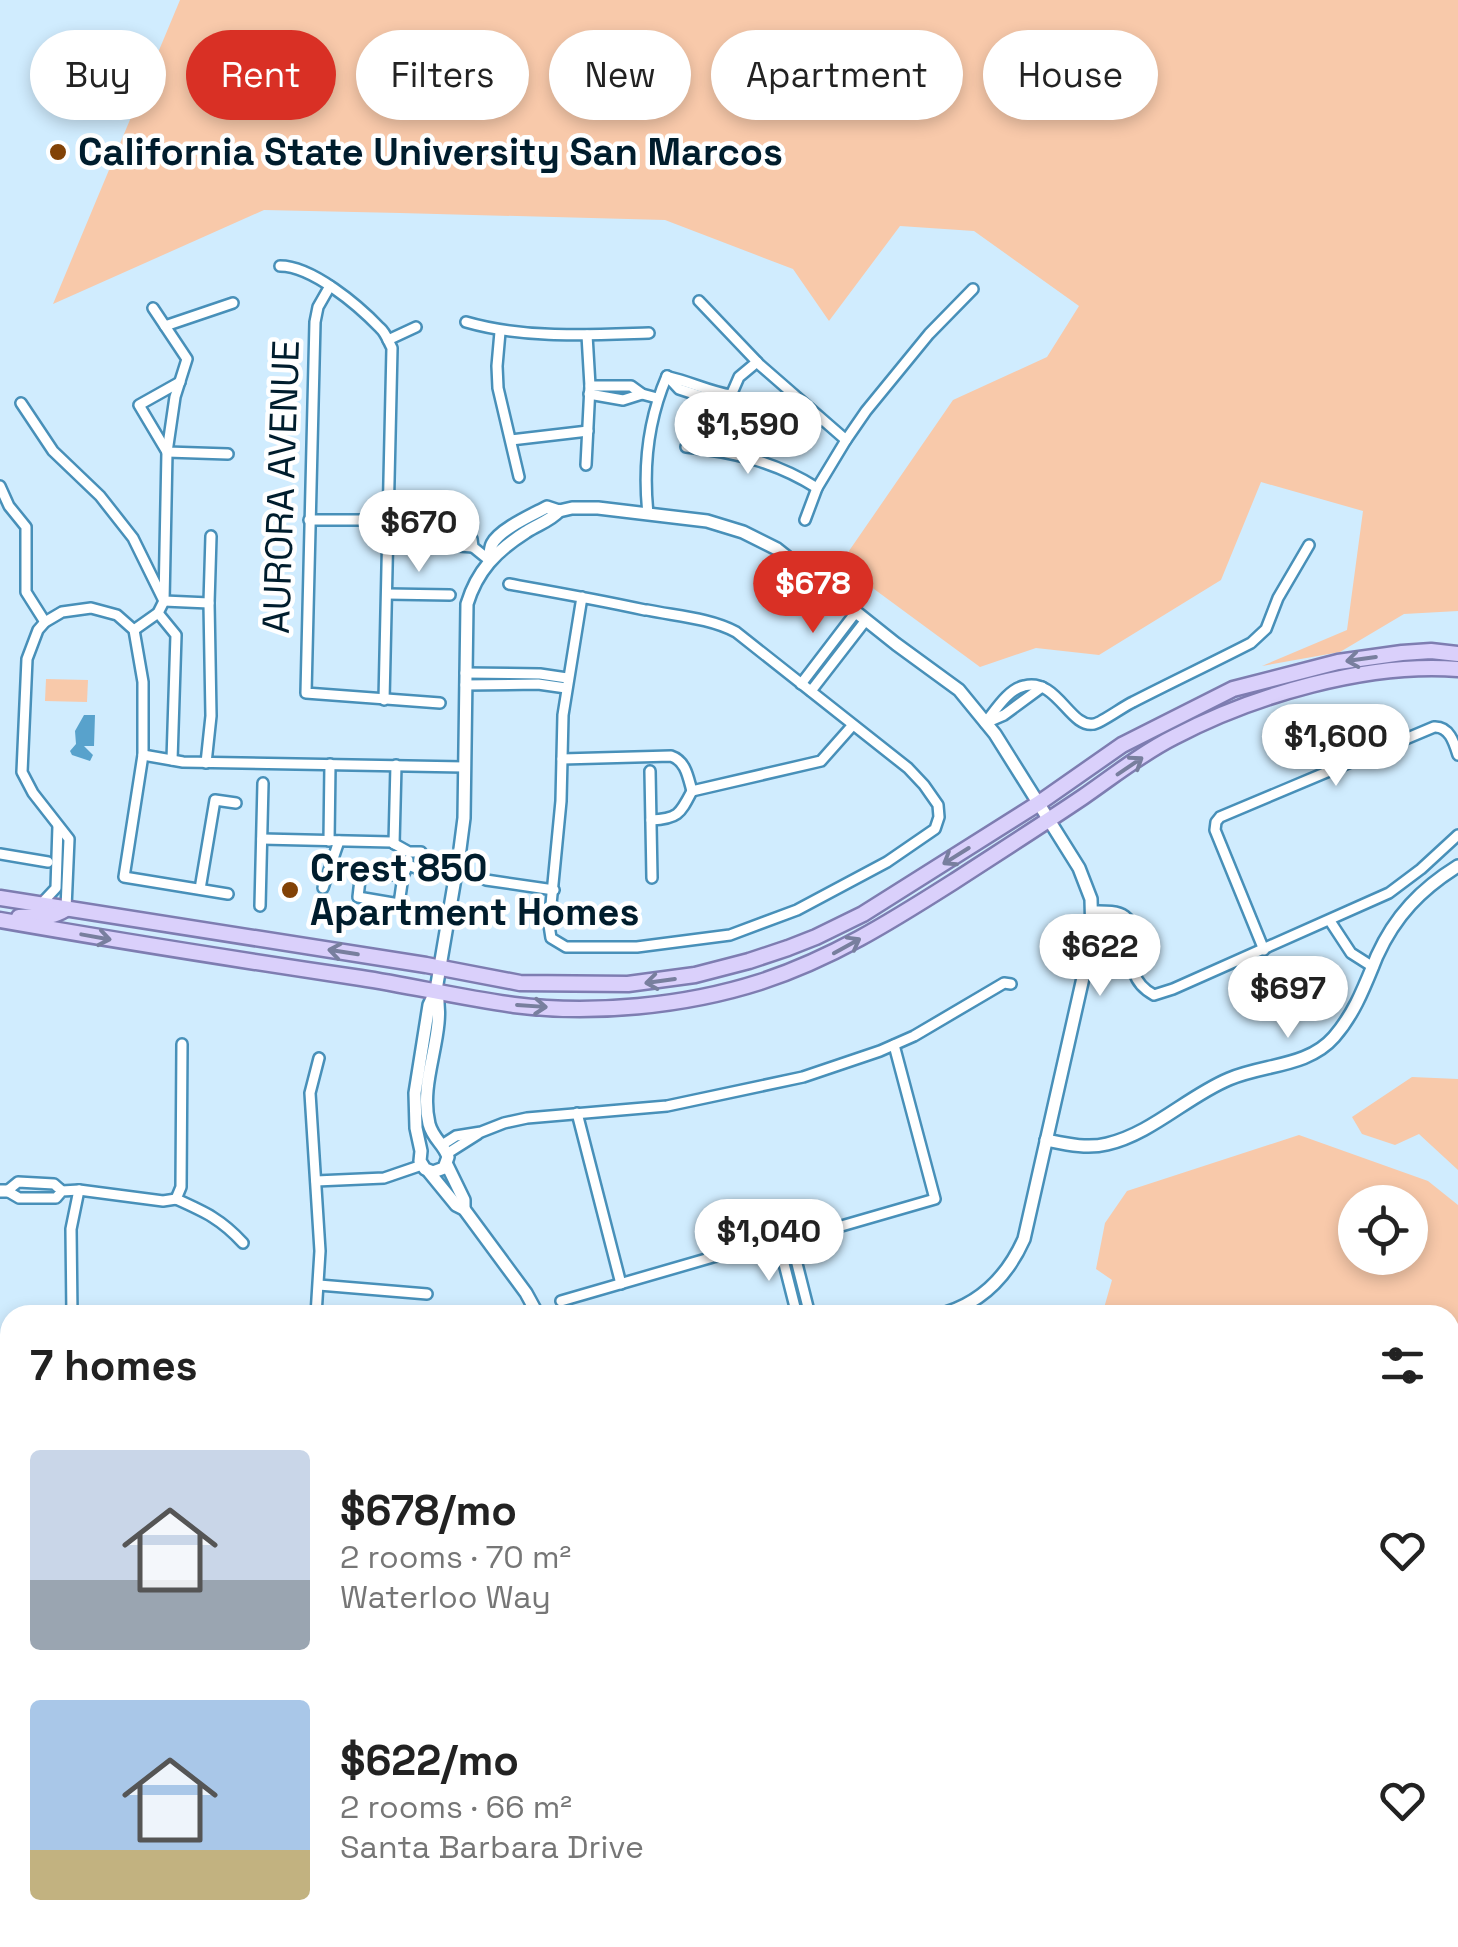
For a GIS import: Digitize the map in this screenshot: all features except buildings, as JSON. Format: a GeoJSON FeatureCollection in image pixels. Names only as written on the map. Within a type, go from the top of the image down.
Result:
{"type":"FeatureCollection","features":[{"type":"Feature","properties":{"kind":"main road"},"geometry":{"type":"LineString","coordinates":[[0,898],[520,983],[628,984],[695,975],[749,962],[816,938],[863,914],[1122,745],[1233,689],[1338,662],[1430,651],[1458,654]]}},
{"type":"Feature","properties":{"kind":"main road"},"geometry":{"type":"LineString","coordinates":[[0,920],[518,1006],[624,1007],[699,998],[756,983],[827,957],[1049,820],[1172,738],[1245,706],[1318,683],[1372,673],[1458,670]]}},
{"type":"Feature","properties":{"kind":"main road"},"geometry":{"type":"LineString","coordinates":[[0,920],[48,917],[66,908]]}},
{"type":"Feature","properties":{"kind":"street"},"geometry":{"type":"LineString","coordinates":[[280,266],[294,266],[320,278],[383,330],[392,348],[384,700],[440,703]]}},
{"type":"Feature","properties":{"kind":"street","name":"AURORA AVENUE"},"geometry":{"type":"LineString","coordinates":[[330,286],[315,322],[306,693],[384,700]]}},
{"type":"Feature","properties":{"kind":"street"},"geometry":{"type":"LineString","coordinates":[[806,520],[818,488],[846,440],[928,334],[973,289]]}},
{"type":"Feature","properties":{"kind":"street"},"geometry":{"type":"LineString","coordinates":[[699,301],[757,362],[846,440]]}},
{"type":"Feature","properties":{"kind":"street"},"geometry":{"type":"LineString","coordinates":[[166,326],[232,303]]}},
{"type":"Feature","properties":{"kind":"street"},"geometry":{"type":"LineString","coordinates":[[134,630],[158,613],[164,601],[167,452],[175,397],[187,358],[153,308]]}},
{"type":"Feature","properties":{"kind":"street"},"geometry":{"type":"LineString","coordinates":[[466,322],[500,332],[649,333]]}},
{"type":"Feature","properties":{"kind":"street"},"geometry":{"type":"LineString","coordinates":[[388,340],[416,327]]}},
{"type":"Feature","properties":{"kind":"street"},"geometry":{"type":"LineString","coordinates":[[500,332],[498,388],[519,476]]}},
{"type":"Feature","properties":{"kind":"street"},"geometry":{"type":"LineString","coordinates":[[586,335],[586,465]]}},
{"type":"Feature","properties":{"kind":"street"},"geometry":{"type":"LineString","coordinates":[[722,452],[730,400],[739,377],[757,362]]}},
{"type":"Feature","properties":{"kind":"street"},"geometry":{"type":"LineString","coordinates":[[648,514],[644,480],[654,405],[667,376],[692,382],[703,392],[730,400]]}},
{"type":"Feature","properties":{"kind":"street"},"geometry":{"type":"LineString","coordinates":[[167,452],[139,405],[180,382]]}},
{"type":"Feature","properties":{"kind":"street"},"geometry":{"type":"LineString","coordinates":[[613,398],[614,385]]}},
{"type":"Feature","properties":{"kind":"street"},"geometry":{"type":"LineString","coordinates":[[589,390],[631,386],[658,398]]}},
{"type":"Feature","properties":{"kind":"street"},"geometry":{"type":"LineString","coordinates":[[589,390],[623,400],[642,394]]}},
{"type":"Feature","properties":{"kind":"street"},"geometry":{"type":"LineString","coordinates":[[21,403],[53,450],[100,496],[133,538],[164,601]]}},
{"type":"Feature","properties":{"kind":"street"},"geometry":{"type":"LineString","coordinates":[[510,440],[588,431]]}},
{"type":"Feature","properties":{"kind":"street"},"geometry":{"type":"LineString","coordinates":[[686,446],[764,460],[818,488]]}},
{"type":"Feature","properties":{"kind":"street"},"geometry":{"type":"LineString","coordinates":[[167,452],[228,454]]}},
{"type":"Feature","properties":{"kind":"street"},"geometry":{"type":"LineString","coordinates":[[0,486],[9,506],[26,527],[26,592],[46,622]]}},
{"type":"Feature","properties":{"kind":"street"},"geometry":{"type":"LineString","coordinates":[[533,1305],[464,1209],[456,1205],[426,1168],[416,1128],[416,1093],[464,818],[467,604],[473,584],[489,560],[492,544],[522,520],[547,507],[560,511],[598,508],[707,521],[743,532],[777,549],[959,690],[986,722],[1079,868],[1092,911],[1090,954],[1024,1239],[994,1285],[965,1305]]}},
{"type":"Feature","properties":{"kind":"street"},"geometry":{"type":"LineString","coordinates":[[309,520],[426,518],[460,526],[472,540],[472,547]]}},
{"type":"Feature","properties":{"kind":"street"},"geometry":{"type":"LineString","coordinates":[[419,521],[448,536],[458,546],[472,547],[489,560]]}},
{"type":"Feature","properties":{"kind":"street"},"geometry":{"type":"LineString","coordinates":[[448,536],[453,524]]}},
{"type":"Feature","properties":{"kind":"street"},"geometry":{"type":"LineString","coordinates":[[206,762],[211,716],[211,536]]}},
{"type":"Feature","properties":{"kind":"street"},"geometry":{"type":"LineString","coordinates":[[986,722],[1006,698],[1023,686],[1042,687],[1084,724],[1096,724],[1250,643],[1266,629],[1278,598],[1309,545]]}},
{"type":"Feature","properties":{"kind":"street"},"geometry":{"type":"LineString","coordinates":[[508,584],[582,597],[723,625],[908,768],[938,806],[935,829],[886,862],[797,910],[730,935],[637,948],[566,948],[551,938],[549,925],[566,683],[582,597]]}},
{"type":"Feature","properties":{"kind":"street"},"geometry":{"type":"LineString","coordinates":[[387,594],[450,596]]}},
{"type":"Feature","properties":{"kind":"street"},"geometry":{"type":"LineString","coordinates":[[164,601],[209,603]]}},
{"type":"Feature","properties":{"kind":"street"},"geometry":{"type":"LineString","coordinates":[[66,908],[69,839],[32,793],[22,772],[27,659],[38,630],[46,622],[62,612],[91,608],[117,615],[134,630],[143,682],[143,755],[124,877],[228,894]]}},
{"type":"Feature","properties":{"kind":"street"},"geometry":{"type":"LineString","coordinates":[[158,613],[176,635],[172,760]]}},
{"type":"Feature","properties":{"kind":"street"},"geometry":{"type":"LineString","coordinates":[[802,684],[861,616]]}},
{"type":"Feature","properties":{"kind":"street"},"geometry":{"type":"LineString","coordinates":[[811,692],[861,616]]}},
{"type":"Feature","properties":{"kind":"street"},"geometry":{"type":"LineString","coordinates":[[465,679],[566,683]]}},
{"type":"Feature","properties":{"kind":"street"},"geometry":{"type":"LineString","coordinates":[[986,722],[1042,687]]}},
{"type":"Feature","properties":{"kind":"street"},"geometry":{"type":"LineString","coordinates":[[1014,692],[1022,701]]}},
{"type":"Feature","properties":{"kind":"street"},"geometry":{"type":"LineString","coordinates":[[651,820],[677,816],[692,791],[821,760],[852,726]]}},
{"type":"Feature","properties":{"kind":"street"},"geometry":{"type":"LineString","coordinates":[[1264,950],[1215,830],[1220,817],[1430,728],[1440,726],[1447,730],[1458,755]]}},
{"type":"Feature","properties":{"kind":"street"},"geometry":{"type":"LineString","coordinates":[[143,755],[206,762],[464,767]]}},
{"type":"Feature","properties":{"kind":"street"},"geometry":{"type":"LineString","coordinates":[[562,759],[671,756],[686,769],[692,791]]}},
{"type":"Feature","properties":{"kind":"street"},"geometry":{"type":"LineString","coordinates":[[323,888],[334,841],[330,764]]}},
{"type":"Feature","properties":{"kind":"street"},"geometry":{"type":"LineString","coordinates":[[394,844],[396,766]]}},
{"type":"Feature","properties":{"kind":"street"},"geometry":{"type":"LineString","coordinates":[[650,770],[652,878]]}},
{"type":"Feature","properties":{"kind":"street"},"geometry":{"type":"LineString","coordinates":[[260,906],[263,783]]}},
{"type":"Feature","properties":{"kind":"street"},"geometry":{"type":"LineString","coordinates":[[200,890],[214,800],[236,803]]}},
{"type":"Feature","properties":{"kind":"street"},"geometry":{"type":"LineString","coordinates":[[41,904],[56,888],[58,823]]}},
{"type":"Feature","properties":{"kind":"street"},"geometry":{"type":"LineString","coordinates":[[1092,911],[1121,914],[1128,919],[1134,930],[1135,980],[1154,995],[1396,889],[1458,835]]}},
{"type":"Feature","properties":{"kind":"street"},"geometry":{"type":"LineString","coordinates":[[262,839],[390,842],[457,868]]}},
{"type":"Feature","properties":{"kind":"street"},"geometry":{"type":"LineString","coordinates":[[403,876],[361,871],[358,897],[400,904],[408,852]]}},
{"type":"Feature","properties":{"kind":"street"},"geometry":{"type":"LineString","coordinates":[[0,854],[48,862]]}},
{"type":"Feature","properties":{"kind":"street"},"geometry":{"type":"LineString","coordinates":[[408,865],[457,868]]}},
{"type":"Feature","properties":{"kind":"street"},"geometry":{"type":"LineString","coordinates":[[1046,1140],[1090,1147],[1109,1144],[1227,1080],[1323,1049],[1349,1018],[1393,926],[1408,905],[1458,866]]}},
{"type":"Feature","properties":{"kind":"street"},"geometry":{"type":"LineString","coordinates":[[486,880],[554,890]]}},
{"type":"Feature","properties":{"kind":"street"},"geometry":{"type":"LineString","coordinates":[[1330,921],[1351,954],[1373,968]]}},
{"type":"Feature","properties":{"kind":"street"},"geometry":{"type":"LineString","coordinates":[[421,1151],[426,1146],[443,1152],[481,1132],[527,1118],[656,1107],[803,1076],[894,1045],[1004,984],[1011,984]]}},
{"type":"Feature","properties":{"kind":"street"},"geometry":{"type":"LineString","coordinates":[[436,990],[440,1007],[427,1087],[428,1122],[464,1200],[464,1209]]}},
{"type":"Feature","properties":{"kind":"street"},"geometry":{"type":"LineString","coordinates":[[176,1199],[181,1187],[182,1044]]}},
{"type":"Feature","properties":{"kind":"street"},"geometry":{"type":"LineString","coordinates":[[562,1301],[935,1199],[894,1045]]}},
{"type":"Feature","properties":{"kind":"street"},"geometry":{"type":"LineString","coordinates":[[317,1305],[320,1251],[310,1093],[318,1058]]}},
{"type":"Feature","properties":{"kind":"street"},"geometry":{"type":"LineString","coordinates":[[577,1113],[621,1284]]}},
{"type":"Feature","properties":{"kind":"street"},"geometry":{"type":"LineString","coordinates":[[316,1181],[384,1178],[426,1168],[441,1170],[443,1152]]}},
{"type":"Feature","properties":{"kind":"street"},"geometry":{"type":"LineString","coordinates":[[3,1191],[18,1182],[54,1184],[62,1192]]}},
{"type":"Feature","properties":{"kind":"street"},"geometry":{"type":"LineString","coordinates":[[41,1198],[42,1183]]}},
{"type":"Feature","properties":{"kind":"street"},"geometry":{"type":"LineString","coordinates":[[72,1305],[70,1228],[79,1190]]}},
{"type":"Feature","properties":{"kind":"street"},"geometry":{"type":"LineString","coordinates":[[3,1191],[19,1198],[56,1198],[62,1192],[79,1190],[163,1201],[176,1199],[225,1224],[243,1243]]}},
{"type":"Feature","properties":{"kind":"street"},"geometry":{"type":"LineString","coordinates":[[791,1240],[807,1305]]}},
{"type":"Feature","properties":{"kind":"street"},"geometry":{"type":"LineString","coordinates":[[779,1244],[795,1305]]}},
{"type":"Feature","properties":{"kind":"street"},"geometry":{"type":"LineString","coordinates":[[785,1269],[797,1266]]}},
{"type":"Feature","properties":{"kind":"street"},"geometry":{"type":"LineString","coordinates":[[319,1285],[427,1294]]}},
{"type":"Feature","properties":{"kind":"shaded area"},"geometry":{"type":"Polygon","coordinates":[[[180,0],[1458,0],[1458,611],[1404,614],[1340,652],[1262,666],[1347,630],[1363,511],[1261,482],[1221,580],[1099,655],[1036,648],[980,667],[840,564],[953,400],[1047,357],[1079,306],[974,231],[900,226],[829,321],[793,269],[665,220],[264,210],[53,304],[130,120],[166,120],[166,34],[180,0]]]}},
{"type":"Feature","properties":{"kind":"shaded area"},"geometry":{"type":"Polygon","coordinates":[[[46,679],[88,680],[87,702],[45,701],[46,679]]]}},
{"type":"Feature","properties":{"kind":"shaded area"},"geometry":{"type":"Polygon","coordinates":[[[1412,1077],[1458,1079],[1458,1170],[1419,1134],[1395,1145],[1362,1134],[1352,1117],[1412,1077]]]}},
{"type":"Feature","properties":{"kind":"shaded area"},"geometry":{"type":"Polygon","coordinates":[[[1299,1135],[1428,1181],[1458,1205],[1458,1305],[1105,1305],[1112,1280],[1096,1269],[1105,1223],[1127,1191],[1299,1135]]]}},
{"type":"Feature","properties":{"kind":"water"},"geometry":{"type":"Polygon","coordinates":[[[84,715],[95,715],[94,746],[84,746],[93,755],[90,761],[70,751],[76,744],[75,731],[84,715]]]}},
{"type":"Feature","properties":{"kind":"place","name":"California State University San Marcos"},"geometry":{"type":"Point","coordinates":[58,152]}},
{"type":"Feature","properties":{"kind":"place","name":"Crest 850 Apartment Homes"},"geometry":{"type":"Point","coordinates":[290,890]}}]}
